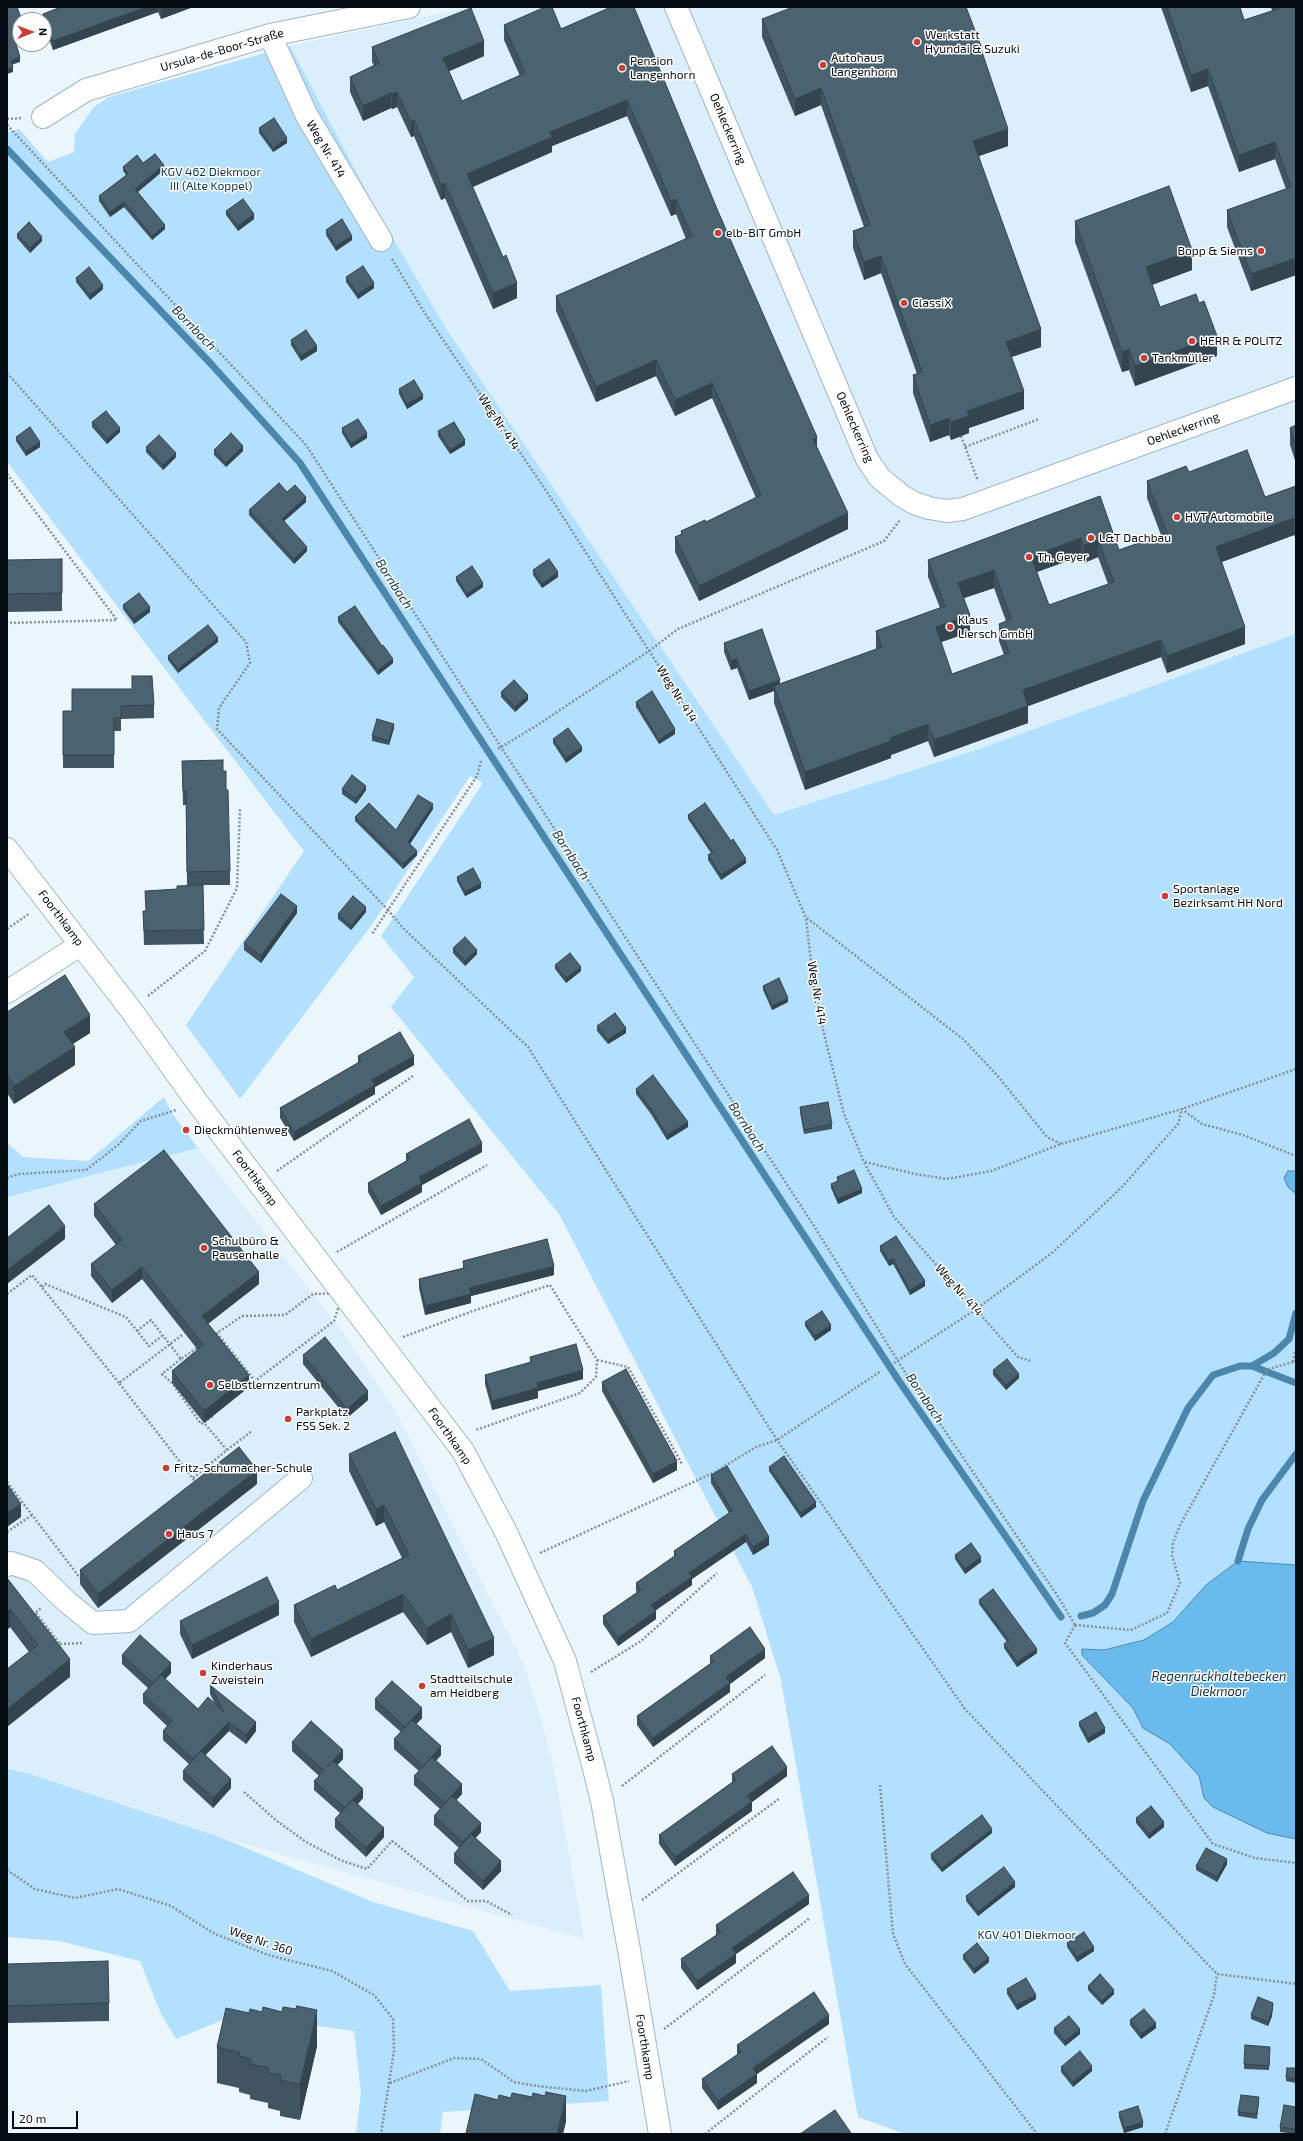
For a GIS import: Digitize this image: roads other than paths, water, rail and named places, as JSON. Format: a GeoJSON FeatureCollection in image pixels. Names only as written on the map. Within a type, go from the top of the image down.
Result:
{"type":"FeatureCollection","features":[{"type":"Feature","properties":{"kind":"street","name":"Ursula-de-Boor-Straße"},"geometry":{"type":"LineString","coordinates":[[43,117],[86,90],[270,35],[409,7]]}},
{"type":"Feature","properties":{"kind":"street","name":"Oehleckerring"},"geometry":{"type":"LineString","coordinates":[[676,7],[867,459],[880,478],[889,487],[914,503],[947,510],[963,509],[1296,388]]}},
{"type":"Feature","properties":{"kind":"street","name":"Weg Nr. 414"},"geometry":{"type":"LineString","coordinates":[[270,35],[307,116],[381,240]]}},
{"type":"Feature","properties":{"kind":"street","name":"Foorthkamp"},"geometry":{"type":"LineString","coordinates":[[7,849],[131,1010],[197,1102],[259,1184],[454,1438],[463,1451],[521,1562],[565,1661],[602,1801],[660,2134]]}},
{"type":"Feature","properties":{"kind":"street"},"geometry":{"type":"LineString","coordinates":[[7,992],[80,945]]}},
{"type":"Feature","properties":{"kind":"street"},"geometry":{"type":"LineString","coordinates":[[7,1565],[11,1563],[35,1571],[59,1595],[93,1623],[129,1621],[301,1478]]}},
{"type":"Feature","properties":{"kind":"water"},"geometry":{"type":"Polygon","coordinates":[[[1288,1171],[1296,1171],[1296,1194],[1288,1187],[1284,1178],[1288,1171]]]}},
{"type":"Feature","properties":{"kind":"water","name":"Regenrückhaltebecken Diekmoor"},"geometry":{"type":"Polygon","coordinates":[[[1238,1561],[1296,1565],[1296,1839],[1267,1833],[1213,1807],[1204,1798],[1199,1776],[1170,1744],[1143,1728],[1133,1708],[1082,1655],[1082,1649],[1104,1650],[1144,1640],[1173,1622],[1206,1585],[1238,1561]]]}},
{"type":"Feature","properties":{"kind":"waterway","name":"Bornbach"},"geometry":{"type":"LineString","coordinates":[[7,149],[212,365],[300,463],[899,1381],[1061,1617]]}},
{"type":"Feature","properties":{"kind":"waterway"},"geometry":{"type":"LineString","coordinates":[[1252,1366],[1274,1353],[1289,1339],[1296,1313]]}},
{"type":"Feature","properties":{"kind":"waterway"},"geometry":{"type":"LineString","coordinates":[[1081,1616],[1093,1613],[1105,1605],[1112,1594],[1143,1501],[1188,1408],[1213,1375],[1240,1366],[1252,1366],[1296,1383]]}},
{"type":"Feature","properties":{"kind":"waterway"},"geometry":{"type":"LineString","coordinates":[[1238,1561],[1248,1529],[1262,1500],[1296,1454]]}},
{"type":"Feature","properties":{"kind":"place","name":"Werkstatt Hyundai & Suzuki"},"geometry":{"type":"Point","coordinates":[917,42]}},
{"type":"Feature","properties":{"kind":"place","name":"Autohaus Langenhorn"},"geometry":{"type":"Point","coordinates":[823,65]}},
{"type":"Feature","properties":{"kind":"place","name":"Pension Langenhorn"},"geometry":{"type":"Point","coordinates":[622,68]}},
{"type":"Feature","properties":{"kind":"place","name":"elb-BIT GmbH"},"geometry":{"type":"Point","coordinates":[718,233]}},
{"type":"Feature","properties":{"kind":"place","name":"Bopp & Siems"},"geometry":{"type":"Point","coordinates":[1261,251]}},
{"type":"Feature","properties":{"kind":"place","name":"ClassiX"},"geometry":{"type":"Point","coordinates":[904,303]}},
{"type":"Feature","properties":{"kind":"place","name":"HERR & POLITZ"},"geometry":{"type":"Point","coordinates":[1192,341]}},
{"type":"Feature","properties":{"kind":"place","name":"Tankmüller"},"geometry":{"type":"Point","coordinates":[1144,358]}},
{"type":"Feature","properties":{"kind":"place","name":"HVT Automobile"},"geometry":{"type":"Point","coordinates":[1177,517]}},
{"type":"Feature","properties":{"kind":"place","name":"L&T Dachbau"},"geometry":{"type":"Point","coordinates":[1091,538]}},
{"type":"Feature","properties":{"kind":"place","name":"Th. Geyer"},"geometry":{"type":"Point","coordinates":[1029,557]}},
{"type":"Feature","properties":{"kind":"place","name":"Klaus Liersch GmbH"},"geometry":{"type":"Point","coordinates":[950,627]}},
{"type":"Feature","properties":{"kind":"place","name":"Sportanlage Bezirksamt HH Nord"},"geometry":{"type":"Point","coordinates":[1165,896]}},
{"type":"Feature","properties":{"kind":"place","name":"Dieckmühlenweg"},"geometry":{"type":"Point","coordinates":[186,1130]}},
{"type":"Feature","properties":{"kind":"place","name":"Schulbüro & Pausenhalle"},"geometry":{"type":"Point","coordinates":[204,1248]}},
{"type":"Feature","properties":{"kind":"place","name":"Selbstlernzentrum"},"geometry":{"type":"Point","coordinates":[210,1385]}},
{"type":"Feature","properties":{"kind":"place","name":"Parkplatz FSS Sek. 2"},"geometry":{"type":"Point","coordinates":[288,1419]}},
{"type":"Feature","properties":{"kind":"place","name":"Fritz-Schumacher-Schule"},"geometry":{"type":"Point","coordinates":[166,1468]}},
{"type":"Feature","properties":{"kind":"place","name":"Haus 7"},"geometry":{"type":"Point","coordinates":[169,1534]}},
{"type":"Feature","properties":{"kind":"place","name":"Kinderhaus Zweistein"},"geometry":{"type":"Point","coordinates":[203,1673]}},
{"type":"Feature","properties":{"kind":"place","name":"Stadtteilschule am Heidberg"},"geometry":{"type":"Point","coordinates":[422,1686]}},
{"type":"Feature","properties":{"kind":"park label","name":"KGV 462 Diekmoor III (Alte Koppel)"},"geometry":{"type":"Point","coordinates":[211,179]}},
{"type":"Feature","properties":{"kind":"park label","name":"KGV 401 Diekmoor"},"geometry":{"type":"Point","coordinates":[1027,1935]}}]}
